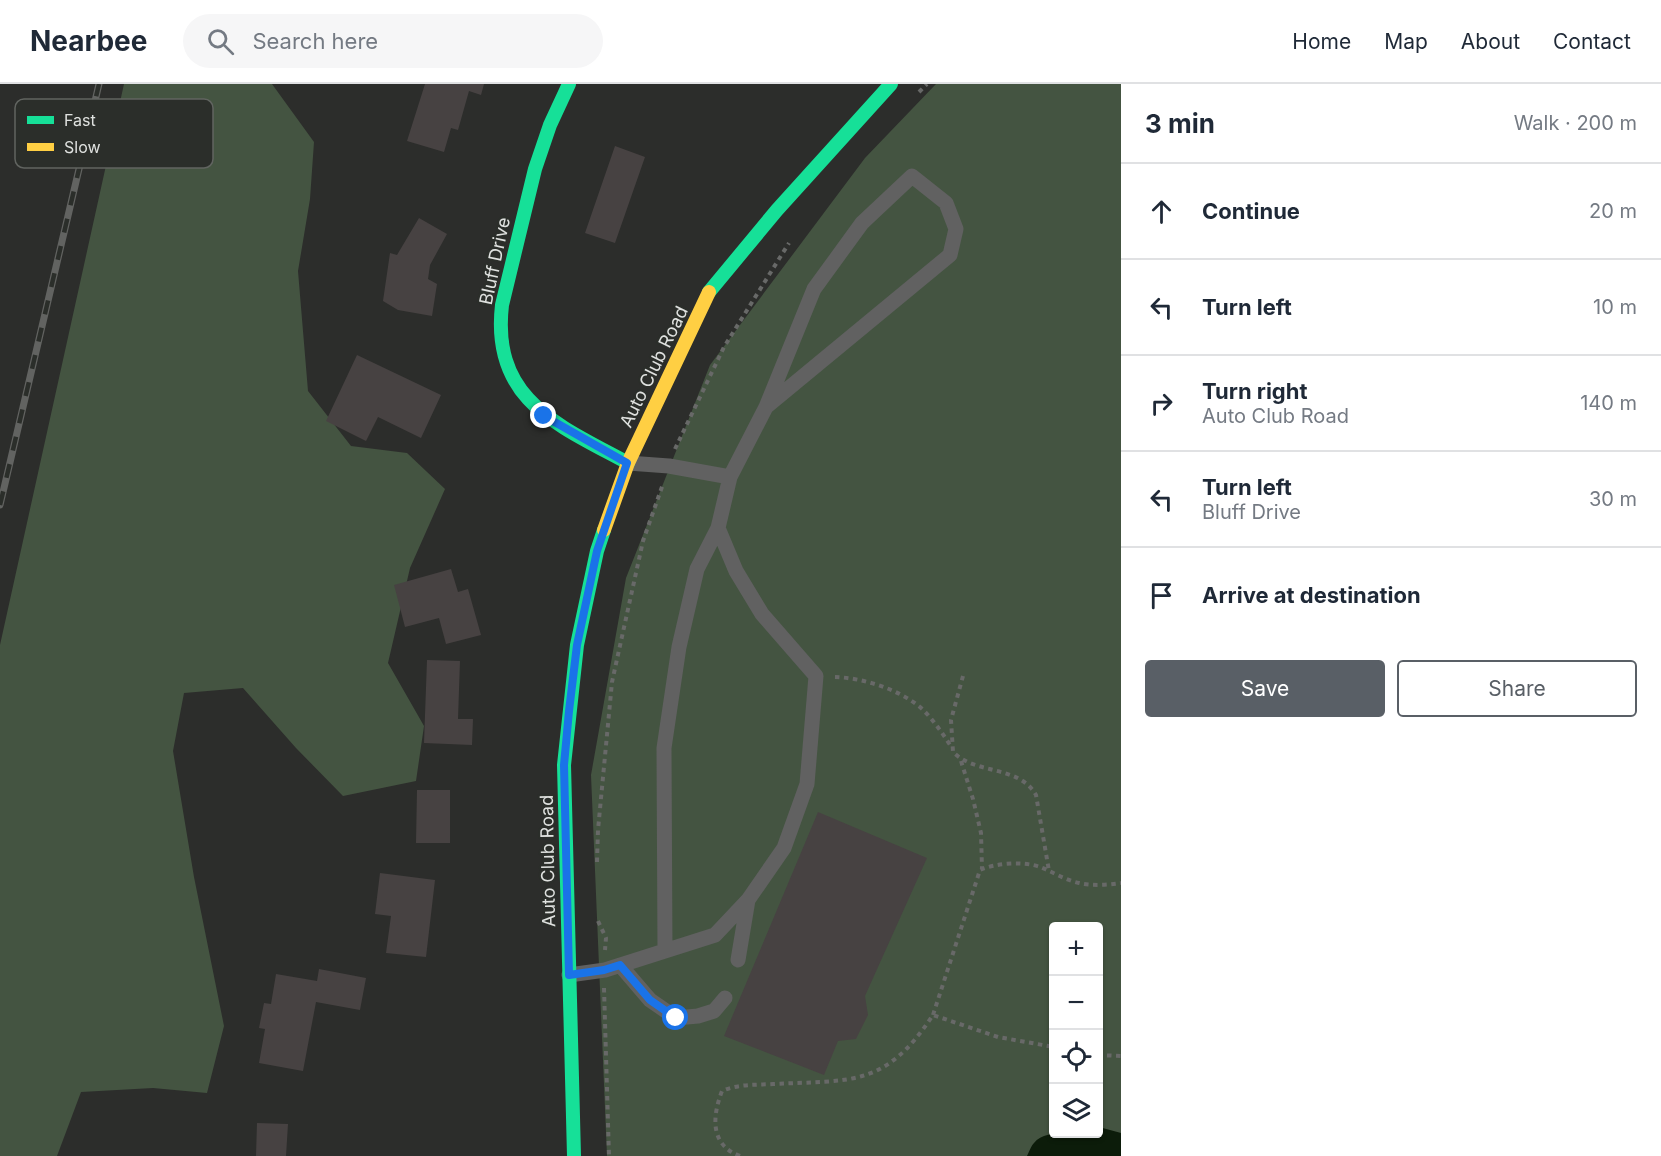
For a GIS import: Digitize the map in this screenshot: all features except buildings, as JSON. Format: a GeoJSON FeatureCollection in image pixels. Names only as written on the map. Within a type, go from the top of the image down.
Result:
{"type":"FeatureCollection","features":[{"type":"Feature","properties":{"kind":"street","name":"Bluff Drive"},"geometry":{"type":"LineString","coordinates":[[569,84],[539,157],[520,226],[502,302],[501,333],[507,364],[522,393],[544,416],[627,463]]}},
{"type":"Feature","properties":{"kind":"street","name":"Auto Club Road"},"geometry":{"type":"LineString","coordinates":[[574,1156],[564,765],[577,645],[597,551],[627,463],[710,291],[777,210],[891,84]]}},
{"type":"Feature","properties":{"kind":"lane"},"geometry":{"type":"LineString","coordinates":[[664,951],[664,748],[679,647],[697,568],[718,528],[730,477],[766,407],[814,289],[862,223],[912,176],[946,203],[956,230],[950,255],[766,407]]}},
{"type":"Feature","properties":{"kind":"lane"},"geometry":{"type":"LineString","coordinates":[[627,463],[669,466],[730,477]]}},
{"type":"Feature","properties":{"kind":"lane"},"geometry":{"type":"LineString","coordinates":[[569,975],[604,970],[715,935],[748,900],[784,848],[807,784],[816,676],[762,614],[736,571],[718,528]]}},
{"type":"Feature","properties":{"kind":"lane"},"geometry":{"type":"LineString","coordinates":[[738,960],[748,900]]}},
{"type":"Feature","properties":{"kind":"lane"},"geometry":{"type":"LineString","coordinates":[[620,965],[650,1000],[676,1018],[698,1016],[714,1011],[725,998]]}},
{"type":"Feature","properties":{"kind":"path"},"geometry":{"type":"LineString","coordinates":[[816,676],[849,678],[894,692],[918,706],[952,747]]}},
{"type":"Feature","properties":{"kind":"path"},"geometry":{"type":"LineString","coordinates":[[963,676],[951,720],[953,752],[961,760],[971,765],[1006,773],[1032,788],[1036,795],[1049,871]]}},
{"type":"Feature","properties":{"kind":"path"},"geometry":{"type":"LineString","coordinates":[[740,1156],[729,1152],[716,1132],[716,1113],[722,1091],[744,1085],[841,1082],[859,1078],[879,1070],[898,1057],[917,1040],[933,1015],[973,890],[982,869],[981,833],[974,799],[961,760]]}},
{"type":"Feature","properties":{"kind":"path"},"geometry":{"type":"LineString","coordinates":[[982,869],[1022,864],[1038,866],[1078,883],[1102,885],[1121,883]]}},
{"type":"Feature","properties":{"kind":"path"},"geometry":{"type":"LineString","coordinates":[[933,1015],[998,1037],[1049,1046]]}},
{"type":"Feature","properties":{"kind":"path"},"geometry":{"type":"LineString","coordinates":[[1103,1055],[1121,1056]]}},
{"type":"Feature","properties":{"kind":"shaded area"},"geometry":{"type":"Polygon","coordinates":[[[124,84],[272,84],[314,142],[310,199],[298,271],[308,391],[351,446],[407,453],[445,489],[410,568],[388,663],[424,726],[416,781],[343,796],[296,748],[243,688],[184,693],[173,751],[194,877],[224,1026],[207,1093],[153,1088],[81,1092],[57,1156],[0,1156],[0,645],[105,168],[213,168],[213,99],[121,99],[124,84]]]}},
{"type":"Feature","properties":{"kind":"shaded area"},"geometry":{"type":"Polygon","coordinates":[[[936,84],[1121,84],[1121,1156],[607,1156],[591,775],[626,578],[710,365],[865,158],[936,84]]]}},
{"type":"Feature","properties":{"kind":"shaded area"},"geometry":{"type":"Polygon","coordinates":[[[1103,1128],[1121,1133],[1121,1156],[1027,1156],[1034,1143],[1049,1135],[1049,1138],[1103,1138],[1103,1128]]]}},
{"type":"Feature","properties":{"kind":"railway"},"geometry":{"type":"LineString","coordinates":[[95,99],[99,84]]}},
{"type":"Feature","properties":{"kind":"railway"},"geometry":{"type":"LineString","coordinates":[[0,505],[79,168]]}},
{"type":"Feature","properties":{"kind":"traffic: fast"},"geometry":{"type":"LineString","coordinates":[[569,84],[550,125],[535,169],[502,305],[501,338],[507,364],[519,387],[535,405],[577,436],[628,463]]}},
{"type":"Feature","properties":{"kind":"traffic: fast"},"geometry":{"type":"LineString","coordinates":[[709,292],[777,210],[891,84]]}},
{"type":"Feature","properties":{"kind":"traffic: fast"},"geometry":{"type":"LineString","coordinates":[[574,1156],[564,765],[577,645],[597,551],[604,530]]}},
{"type":"Feature","properties":{"kind":"traffic: slow"},"geometry":{"type":"LineString","coordinates":[[604,530],[628,463],[709,292]]}},
{"type":"Feature","properties":{"kind":"route"},"geometry":{"type":"LineString","coordinates":[[544,416],[627,463],[597,551],[577,645],[569,711],[564,765],[569,975],[604,970],[620,965],[650,1000],[676,1018]]}}]}
